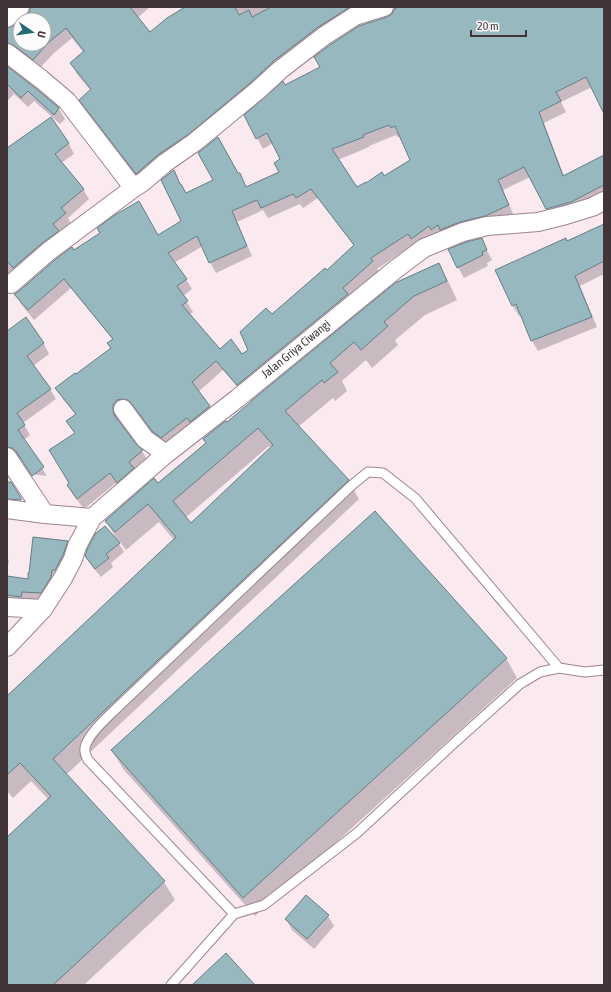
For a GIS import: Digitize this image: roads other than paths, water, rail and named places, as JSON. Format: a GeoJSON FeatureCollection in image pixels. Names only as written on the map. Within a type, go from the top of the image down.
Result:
{"type":"FeatureCollection","features":[{"type":"Feature","properties":{"kind":"street"},"geometry":{"type":"LineString","coordinates":[[7,18],[20,7]]}},
{"type":"Feature","properties":{"kind":"street"},"geometry":{"type":"LineString","coordinates":[[11,284],[49,251],[143,182],[206,133],[257,92],[280,70],[324,36],[355,16],[384,7]]}},
{"type":"Feature","properties":{"kind":"street"},"geometry":{"type":"LineString","coordinates":[[7,53],[41,78],[67,102],[129,182],[135,187]]}},
{"type":"Feature","properties":{"kind":"street","name":"Jalan Griya Ciwangi"},"geometry":{"type":"LineString","coordinates":[[92,518],[166,454],[424,248],[463,232],[487,226],[538,222],[592,207],[604,201]]}},
{"type":"Feature","properties":{"kind":"street"},"geometry":{"type":"LineString","coordinates":[[123,409],[145,439],[166,454]]}},
{"type":"Feature","properties":{"kind":"street"},"geometry":{"type":"LineString","coordinates":[[7,457],[45,514]]}},
{"type":"Feature","properties":{"kind":"street"},"geometry":{"type":"LineString","coordinates":[[7,509],[92,518],[77,546],[73,559],[63,578],[43,609],[7,647]]}},
{"type":"Feature","properties":{"kind":"street"},"geometry":{"type":"LineString","coordinates":[[7,607],[43,609]]}},
{"type":"Feature","properties":{"kind":"lane"},"geometry":{"type":"LineString","coordinates":[[234,914],[88,760],[85,753],[87,741],[93,732],[120,704],[352,485],[368,472],[383,474],[416,498],[559,668]]}},
{"type":"Feature","properties":{"kind":"lane"},"geometry":{"type":"LineString","coordinates":[[171,985],[234,914],[264,905],[357,833],[520,684],[540,672],[559,668],[585,672],[604,670]]}}]}
